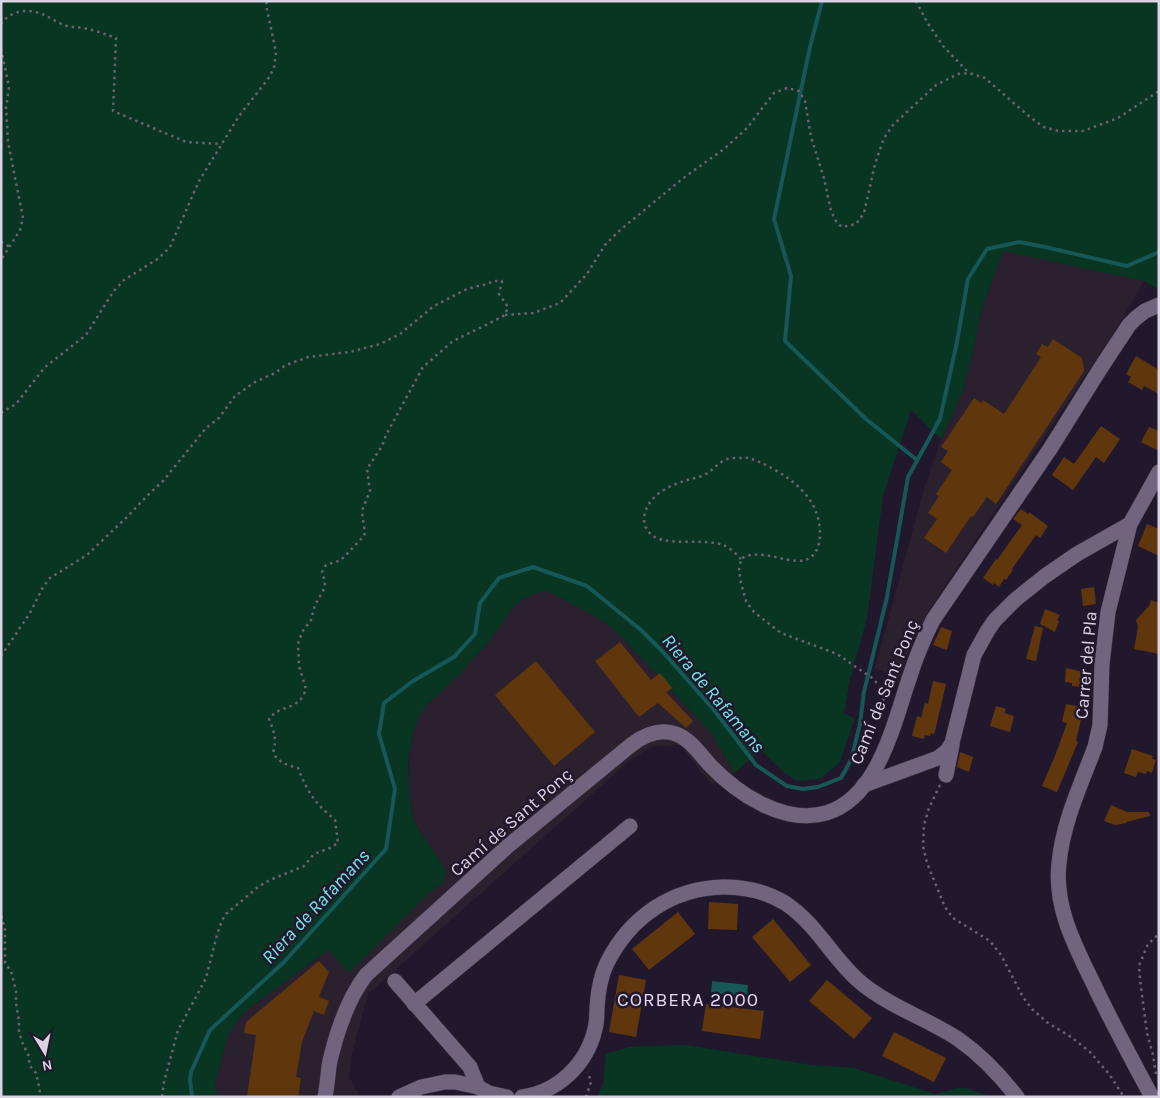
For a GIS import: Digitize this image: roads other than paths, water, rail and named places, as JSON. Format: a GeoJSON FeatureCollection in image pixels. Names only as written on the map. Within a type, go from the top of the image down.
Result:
{"type":"FeatureCollection","features":[{"type":"Feature","properties":{"kind":"street","name":"Camí de Sant Ponç"},"geometry":{"type":"LineString","coordinates":[[326,1090],[332,1052],[343,1018],[352,996],[366,975],[508,846],[631,745],[645,736],[661,732],[678,734],[722,777],[741,791],[757,802],[788,814],[802,816],[826,812],[845,804],[864,785],[886,748],[924,637],[933,620],[1050,449],[1129,325],[1145,311],[1159,305]]}},
{"type":"Feature","properties":{"kind":"street","name":"Carrer del Pla"},"geometry":{"type":"LineString","coordinates":[[1152,1097],[1106,1011],[1066,926],[1058,881],[1058,864],[1065,829],[1095,747],[1100,725],[1102,664],[1108,612],[1130,524],[1159,472]]}},
{"type":"Feature","properties":{"kind":"street"},"geometry":{"type":"LineString","coordinates":[[946,775],[974,655],[995,620],[1015,600],[1045,576],[1077,554],[1130,524]]}},
{"type":"Feature","properties":{"kind":"street"},"geometry":{"type":"LineString","coordinates":[[864,785],[938,758],[952,743]]}},
{"type":"Feature","properties":{"kind":"street"},"geometry":{"type":"LineString","coordinates":[[414,1004],[630,826]]}},
{"type":"Feature","properties":{"kind":"street"},"geometry":{"type":"LineString","coordinates":[[522,1097],[551,1088],[573,1071],[583,1059],[596,1028],[599,987],[606,965],[621,938],[648,912],[668,900],[690,891],[711,888],[752,890],[794,909],[804,917],[842,964],[859,981],[881,998],[956,1038],[975,1052],[1002,1078],[1017,1097]]}},
{"type":"Feature","properties":{"kind":"street"},"geometry":{"type":"LineString","coordinates":[[395,982],[470,1067],[478,1087]]}},
{"type":"Feature","properties":{"kind":"street"},"geometry":{"type":"LineString","coordinates":[[455,1082],[458,1077],[456,1051]]}},
{"type":"Feature","properties":{"kind":"street"},"geometry":{"type":"LineString","coordinates":[[400,1097],[421,1087],[445,1082],[478,1087],[488,1093],[507,1097]]}},
{"type":"Feature","properties":{"kind":"street"},"geometry":{"type":"LineString","coordinates":[[326,1090],[339,1097]]}},
{"type":"Feature","properties":{"kind":"waterway"},"geometry":{"type":"LineString","coordinates":[[822,1],[810,47],[774,219],[791,276],[785,341],[866,419],[917,460]]}},
{"type":"Feature","properties":{"kind":"waterway","name":"Riera de Rafamans"},"geometry":{"type":"LineString","coordinates":[[192,1097],[191,1072],[210,1030],[284,962],[386,849],[395,789],[379,734],[384,703],[413,681],[454,657],[475,634],[480,603],[499,578],[533,567],[587,586],[641,630],[662,651],[714,710],[756,765],[787,786],[803,789],[818,787],[841,778],[851,760],[860,724],[864,692],[887,597],[908,477],[940,419],[957,342],[968,279],[987,249],[1019,242],[1127,266],[1159,252]]}},
{"type":"Feature","properties":{"kind":"district","name":"CORBERA 2000"},"geometry":{"type":"Point","coordinates":[688,999]}}]}
